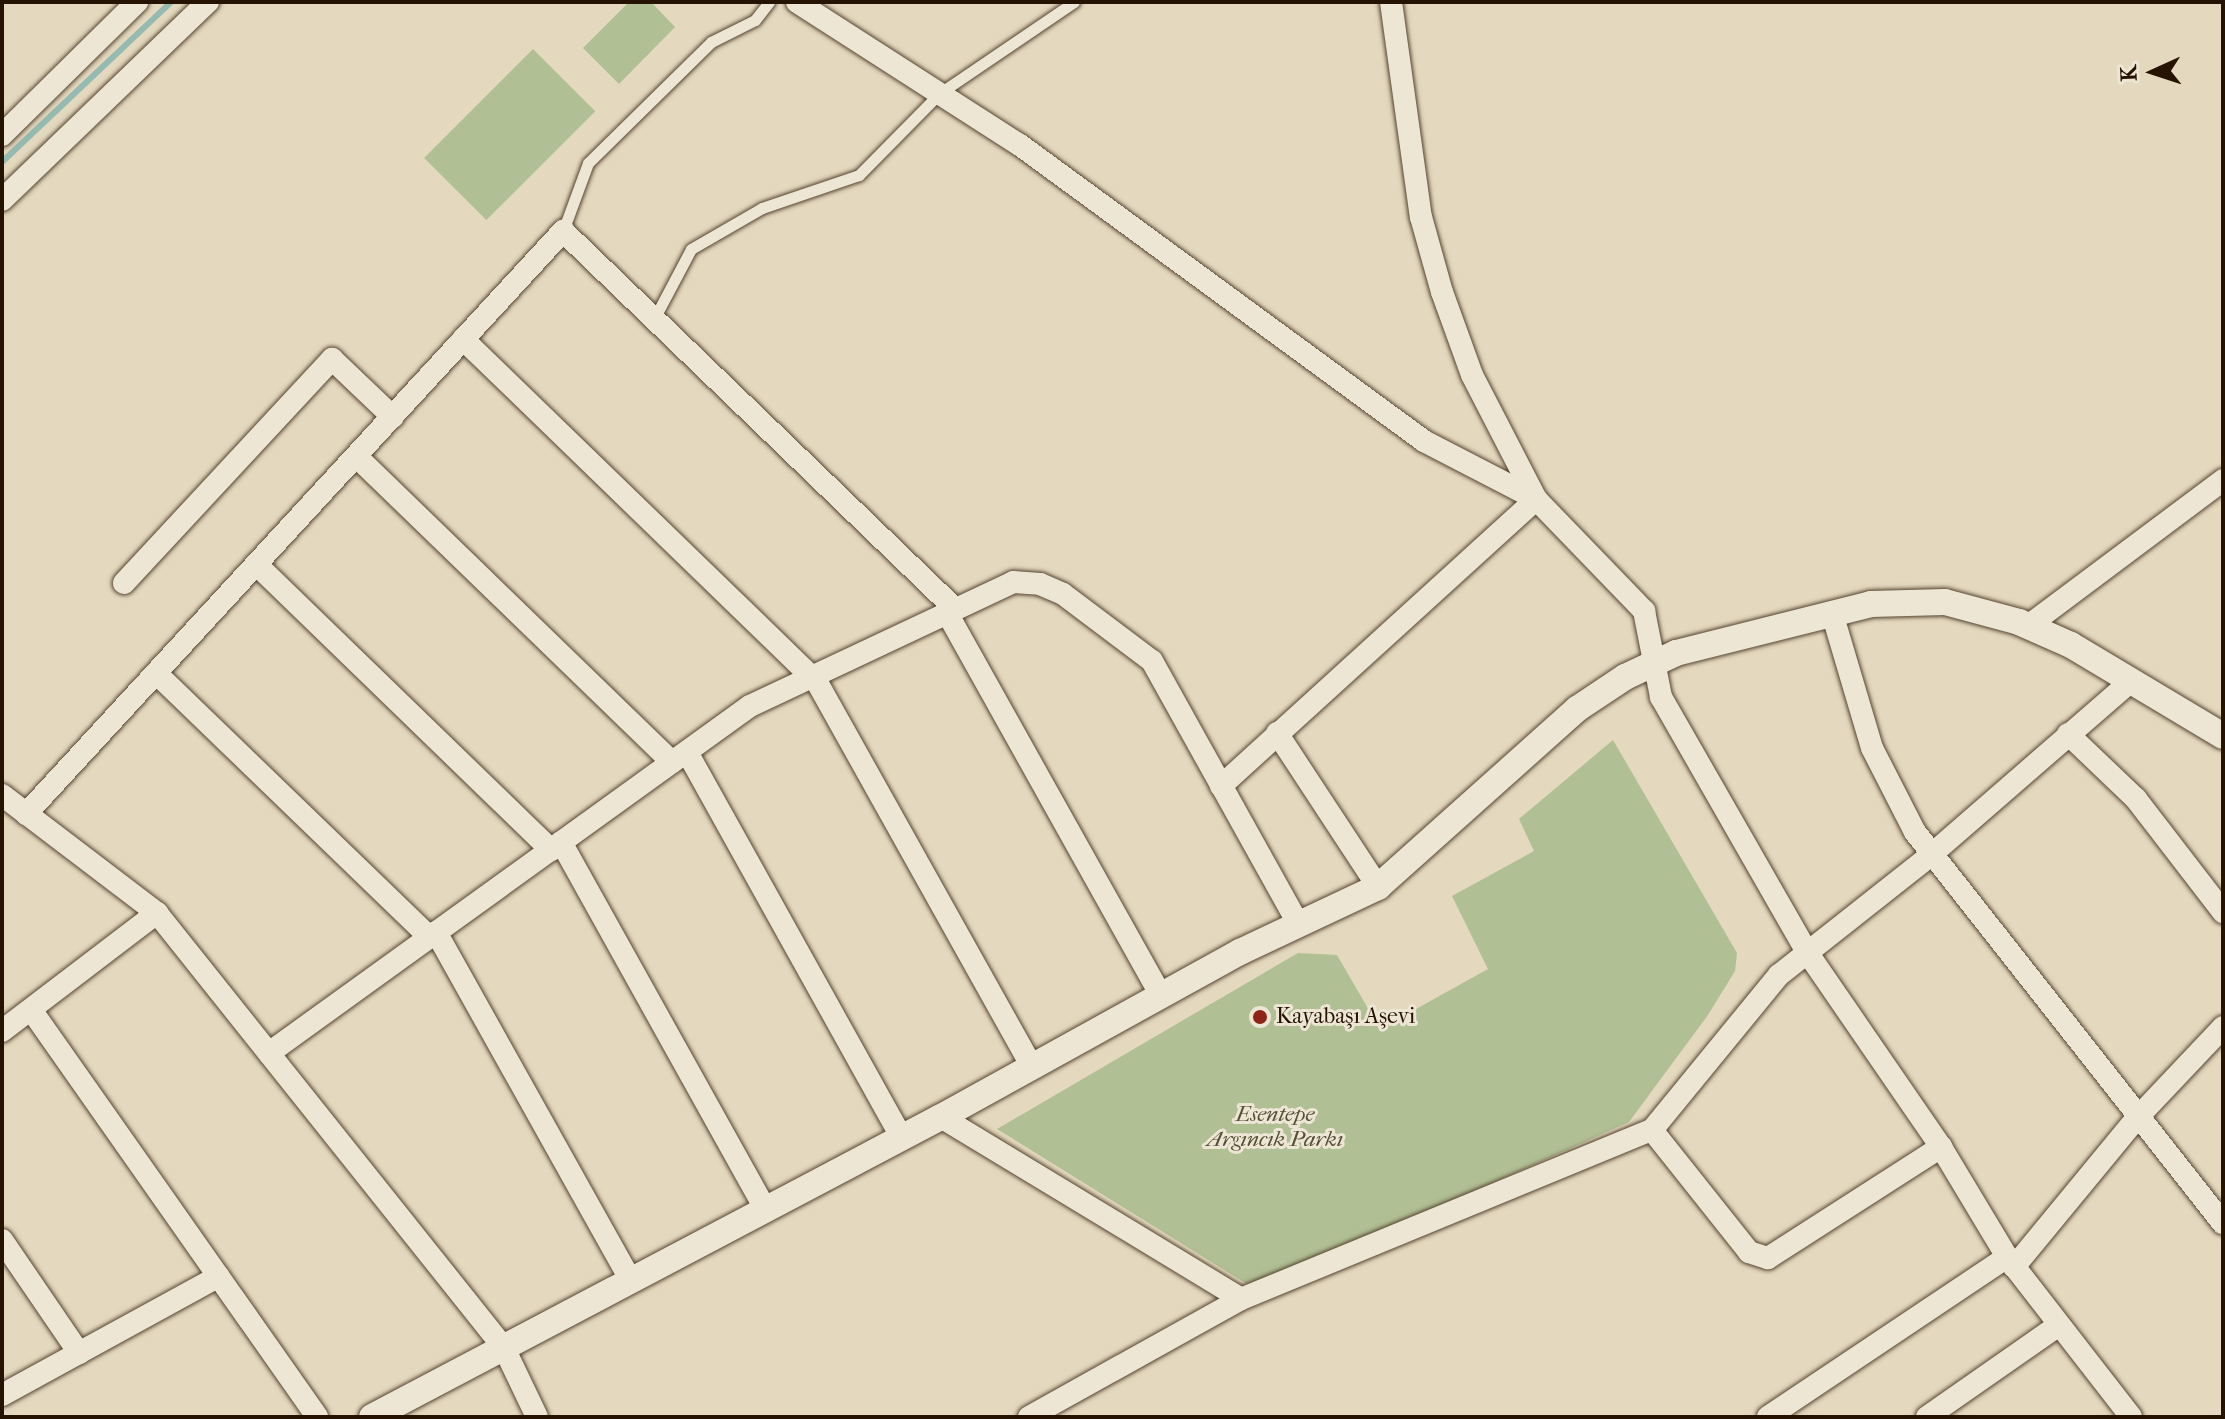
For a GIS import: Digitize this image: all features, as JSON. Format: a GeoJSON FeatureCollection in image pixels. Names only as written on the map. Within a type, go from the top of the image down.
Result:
{"type":"FeatureCollection","features":[{"type":"Feature","properties":{"kind":"street"},"geometry":{"type":"LineString","coordinates":[[2,135],[137,2]]}},
{"type":"Feature","properties":{"kind":"street"},"geometry":{"type":"LineString","coordinates":[[2,200],[208,2]]}},
{"type":"Feature","properties":{"kind":"street"},"geometry":{"type":"LineString","coordinates":[[797,2],[1020,145],[1424,441],[1536,499],[1635,597],[1651,627],[1661,697],[1807,952],[1941,1147],[2010,1262],[2131,1417]]}},
{"type":"Feature","properties":{"kind":"street"},"geometry":{"type":"LineString","coordinates":[[1391,2],[1421,217],[1442,292],[1472,375],[1536,499]]}},
{"type":"Feature","properties":{"kind":"street"},"geometry":{"type":"LineString","coordinates":[[26,814],[563,231],[949,609],[1161,996]]}},
{"type":"Feature","properties":{"kind":"street"},"geometry":{"type":"LineString","coordinates":[[463,339],[812,676],[1032,1067]]}},
{"type":"Feature","properties":{"kind":"street"},"geometry":{"type":"LineString","coordinates":[[124,583],[332,359],[393,417]]}},
{"type":"Feature","properties":{"kind":"street"},"geometry":{"type":"LineString","coordinates":[[356,456],[679,757],[902,1138]]}},
{"type":"Feature","properties":{"kind":"street"},"geometry":{"type":"LineString","coordinates":[[2028,626],[2223,480]]}},
{"type":"Feature","properties":{"kind":"street"},"geometry":{"type":"LineString","coordinates":[[1221,786],[1536,499]]}},
{"type":"Feature","properties":{"kind":"street"},"geometry":{"type":"LineString","coordinates":[[256,564],[556,846],[766,1210]]}},
{"type":"Feature","properties":{"kind":"street"},"geometry":{"type":"LineString","coordinates":[[269,1053],[750,706],[949,609],[1013,582],[1040,584],[1063,594],[1152,661],[1299,925]]}},
{"type":"Feature","properties":{"kind":"street"},"geometry":{"type":"LineString","coordinates":[[372,1417],[902,1138],[1161,996],[1378,887],[1577,709],[1657,662],[1703,644],[1832,613],[1921,600],[1982,611],[2028,626],[2132,680],[2223,736]]}},
{"type":"Feature","properties":{"kind":"street"},"geometry":{"type":"LineString","coordinates":[[1832,613],[1872,748],[1900,808],[1932,854],[2137,1118],[2223,1223]]}},
{"type":"Feature","properties":{"kind":"street"},"geometry":{"type":"LineString","coordinates":[[156,673],[433,935],[631,1281]]}},
{"type":"Feature","properties":{"kind":"street"},"geometry":{"type":"LineString","coordinates":[[1029,1417],[1241,1299],[1652,1130],[1749,1006],[1807,952],[1932,854],[2132,680]]}},
{"type":"Feature","properties":{"kind":"street"},"geometry":{"type":"LineString","coordinates":[[1277,733],[1378,887]]}},
{"type":"Feature","properties":{"kind":"street"},"geometry":{"type":"LineString","coordinates":[[2068,734],[2136,799],[2223,912]]}},
{"type":"Feature","properties":{"kind":"street"},"geometry":{"type":"LineString","coordinates":[[2,795],[157,913],[504,1348],[537,1417]]}},
{"type":"Feature","properties":{"kind":"street"},"geometry":{"type":"LineString","coordinates":[[2,1031],[157,913]]}},
{"type":"Feature","properties":{"kind":"street"},"geometry":{"type":"LineString","coordinates":[[32,1011],[317,1417]]}},
{"type":"Feature","properties":{"kind":"street"},"geometry":{"type":"LineString","coordinates":[[1768,1417],[2010,1262],[2137,1118],[2223,1027]]}},
{"type":"Feature","properties":{"kind":"street"},"geometry":{"type":"LineString","coordinates":[[941,1117],[1241,1299]]}},
{"type":"Feature","properties":{"kind":"street"},"geometry":{"type":"LineString","coordinates":[[1652,1130],[1749,1252],[1768,1258],[1941,1147]]}},
{"type":"Feature","properties":{"kind":"street"},"geometry":{"type":"LineString","coordinates":[[2,1240],[79,1353]]}},
{"type":"Feature","properties":{"kind":"street"},"geometry":{"type":"LineString","coordinates":[[2,1395],[219,1276]]}},
{"type":"Feature","properties":{"kind":"street"},"geometry":{"type":"LineString","coordinates":[[1927,1417],[2059,1325]]}},
{"type":"Feature","properties":{"kind":"lane"},"geometry":{"type":"LineString","coordinates":[[563,231],[588,163],[711,42],[755,20],[769,2]]}},
{"type":"Feature","properties":{"kind":"lane"},"geometry":{"type":"LineString","coordinates":[[654,319],[691,249],[762,208],[859,175],[940,93],[1074,2]]}},
{"type":"Feature","properties":{"kind":"green space"},"geometry":{"type":"Polygon","coordinates":[[[629,2],[651,2],[675,27],[619,84],[583,48],[629,2]]]}},
{"type":"Feature","properties":{"kind":"green space"},"geometry":{"type":"Polygon","coordinates":[[[533,49],[595,111],[486,220],[424,158],[533,49]]]}},
{"type":"Feature","properties":{"kind":"green space","name":"Esentepe Argıncık Parkı"},"geometry":{"type":"Polygon","coordinates":[[[1613,740],[1737,953],[1735,971],[1708,1015],[1629,1122],[1255,1289],[997,1129],[1298,953],[1337,955],[1380,1029],[1488,969],[1452,896],[1534,851],[1519,819],[1613,740]]]}},
{"type":"Feature","properties":{"kind":"waterway"},"geometry":{"type":"LineString","coordinates":[[2,162],[171,2]]}},
{"type":"Feature","properties":{"kind":"place","name":"Kayabaşı Aşevi"},"geometry":{"type":"Point","coordinates":[1260,1017]}}]}
